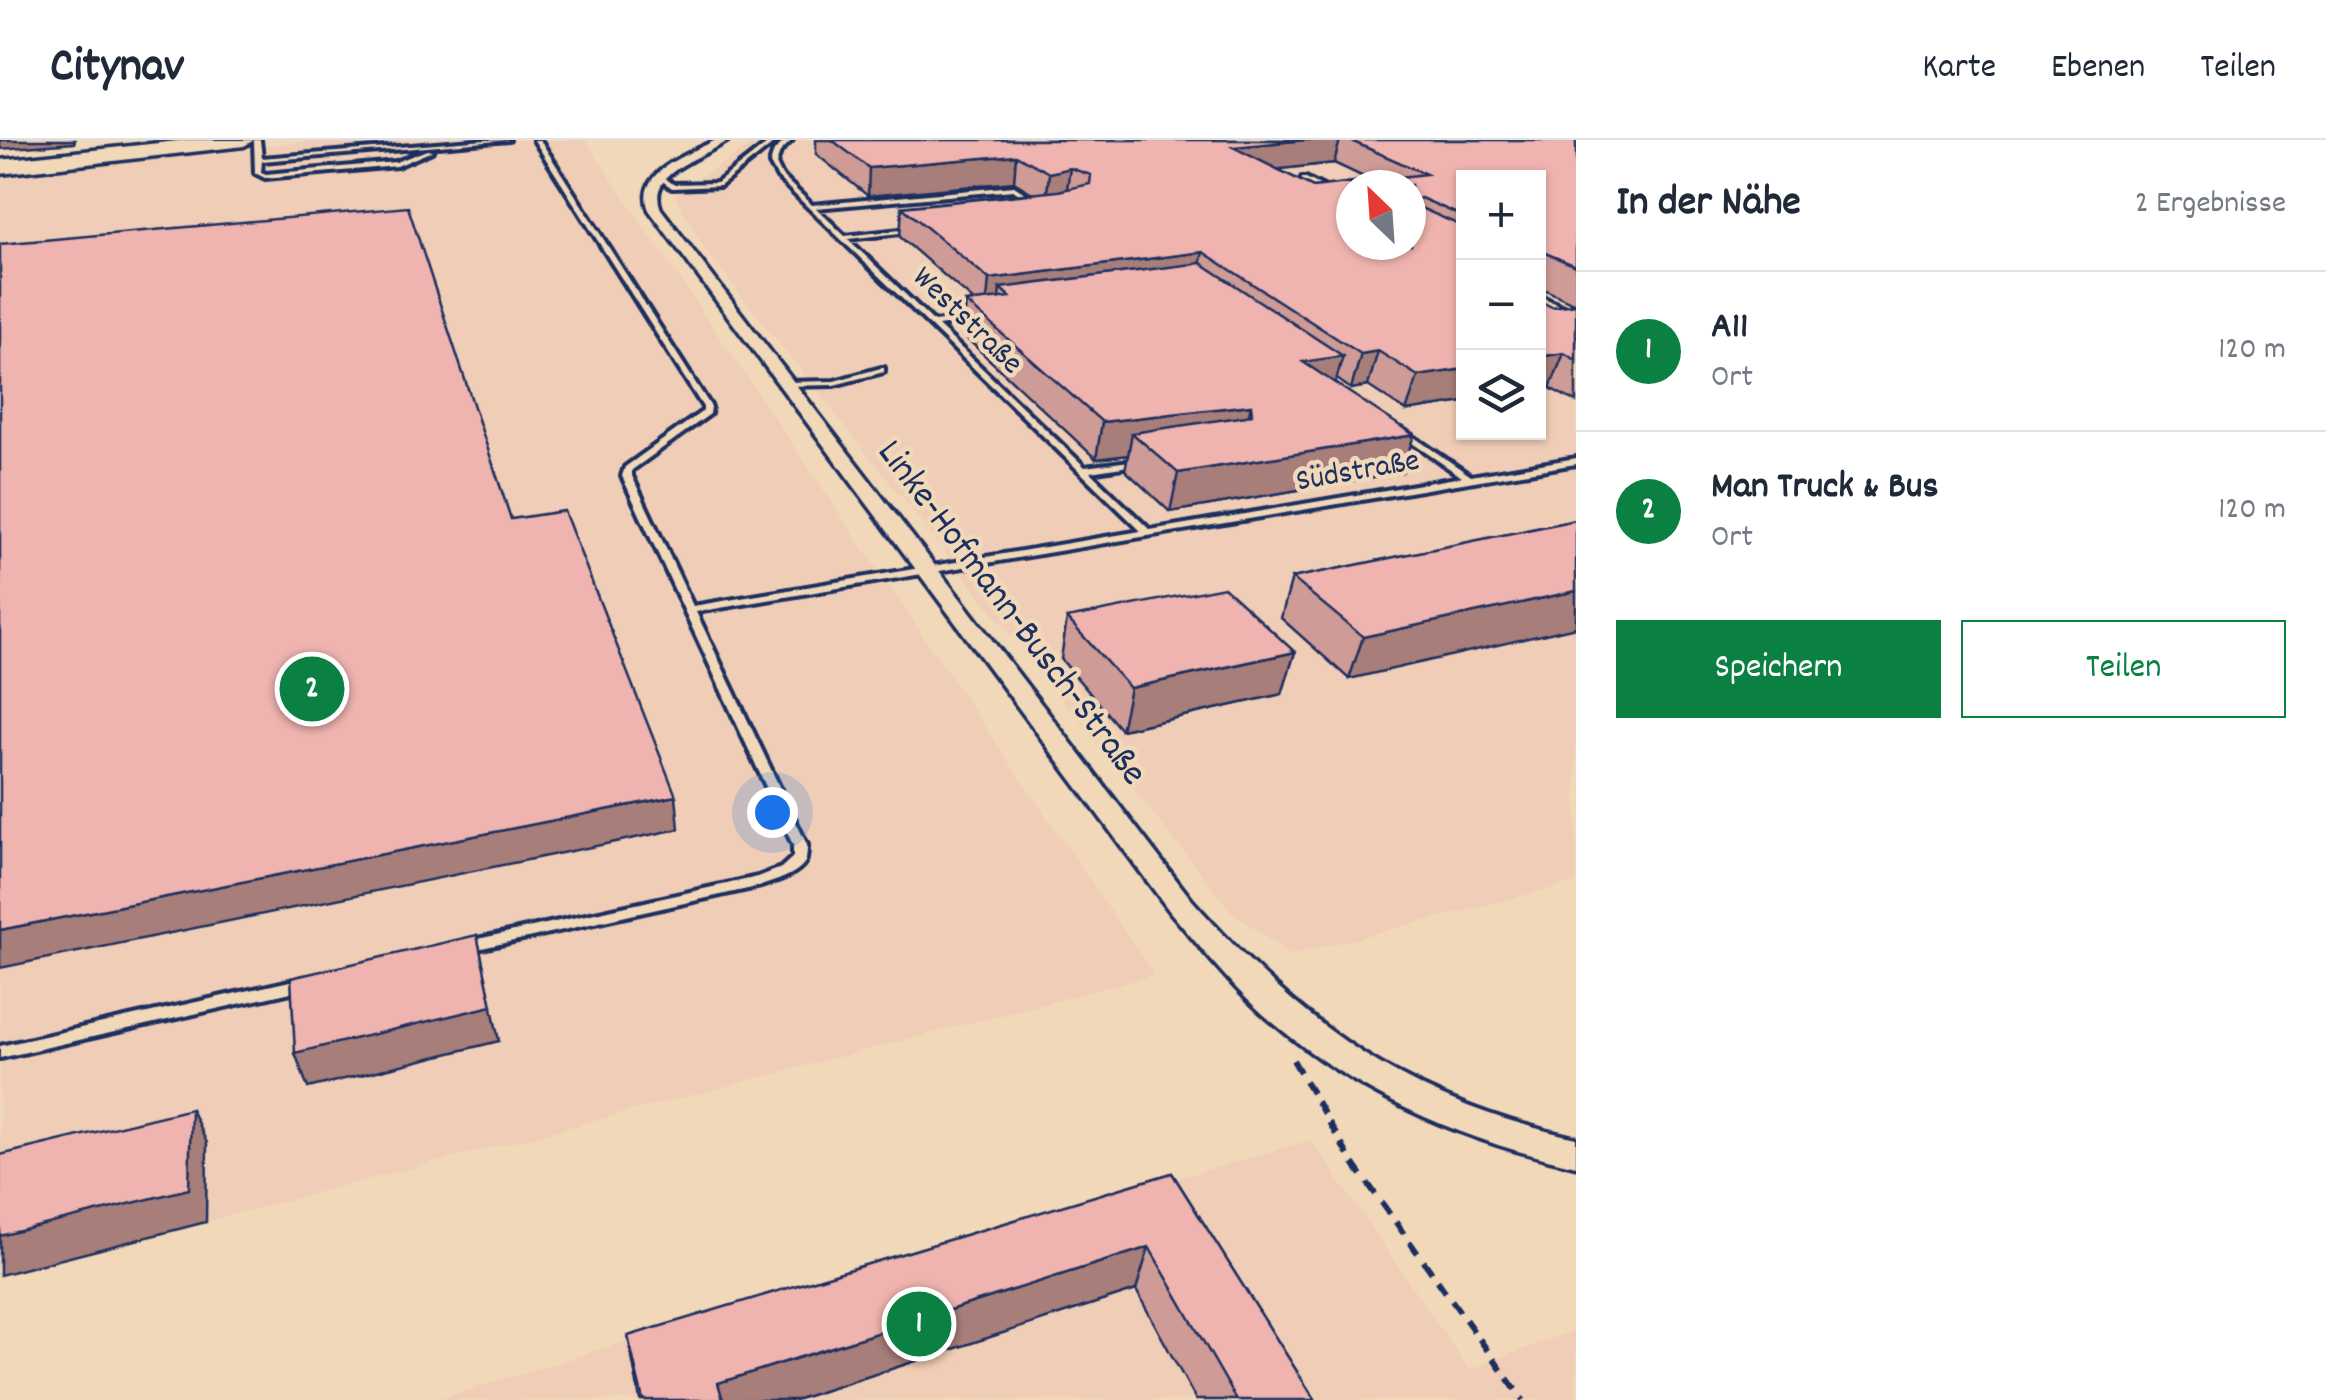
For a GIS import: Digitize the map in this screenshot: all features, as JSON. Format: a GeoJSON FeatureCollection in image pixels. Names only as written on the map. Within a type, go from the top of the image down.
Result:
{"type":"FeatureCollection","features":[{"type":"Feature","properties":{"kind":"highway"},"geometry":{"type":"LineString","coordinates":[[0,164],[178,140]]}},
{"type":"Feature","properties":{"kind":"highway"},"geometry":{"type":"LineString","coordinates":[[0,164],[244,140]]}},
{"type":"Feature","properties":{"kind":"street"},"geometry":{"type":"LineString","coordinates":[[660,176],[722,140]]}},
{"type":"Feature","properties":{"kind":"street","name":"Linke-Hofmann-Busch-Straße"},"geometry":{"type":"LineString","coordinates":[[660,176],[650,198],[655,210],[1181,906],[1241,975],[1339,1054],[1418,1100],[1502,1132],[1576,1152]]}},
{"type":"Feature","properties":{"kind":"lane"},"geometry":{"type":"LineString","coordinates":[[257,140],[258,173],[265,176],[397,164],[441,146]]}},
{"type":"Feature","properties":{"kind":"lane"},"geometry":{"type":"LineString","coordinates":[[260,160],[506,140]]}},
{"type":"Feature","properties":{"kind":"lane"},"geometry":{"type":"LineString","coordinates":[[457,949],[762,881],[800,859],[800,844],[627,476],[628,468],[708,412],[707,407],[537,140]]}},
{"type":"Feature","properties":{"kind":"lane"},"geometry":{"type":"LineString","coordinates":[[660,176],[672,186],[718,185],[775,140]]}},
{"type":"Feature","properties":{"kind":"lane","name":"Weststraße"},"geometry":{"type":"LineString","coordinates":[[789,140],[777,151],[773,164],[780,177],[1149,534]]}},
{"type":"Feature","properties":{"kind":"lane"},"geometry":{"type":"LineString","coordinates":[[1304,179],[1336,195]]}},
{"type":"Feature","properties":{"kind":"lane"},"geometry":{"type":"LineString","coordinates":[[812,207],[1014,188],[1040,205]]}},
{"type":"Feature","properties":{"kind":"lane"},"geometry":{"type":"LineString","coordinates":[[843,238],[922,229]]}},
{"type":"Feature","properties":{"kind":"lane"},"geometry":{"type":"LineString","coordinates":[[1546,301],[1576,316]]}},
{"type":"Feature","properties":{"kind":"lane"},"geometry":{"type":"LineString","coordinates":[[932,324],[989,316]]}},
{"type":"Feature","properties":{"kind":"lane"},"geometry":{"type":"LineString","coordinates":[[785,384],[834,383],[881,370]]}},
{"type":"Feature","properties":{"kind":"lane"},"geometry":{"type":"LineString","coordinates":[[1390,423],[1470,479]]}},
{"type":"Feature","properties":{"kind":"lane"},"geometry":{"type":"LineString","coordinates":[[1085,470],[1161,458]]}},
{"type":"Feature","properties":{"kind":"lane","name":"Südstraße"},"geometry":{"type":"LineString","coordinates":[[690,610],[1576,461]]}},
{"type":"Feature","properties":{"kind":"lane"},"geometry":{"type":"LineString","coordinates":[[0,1052],[324,979]]}},
{"type":"Feature","properties":{"kind":"path"},"geometry":{"type":"LineString","coordinates":[[1301,1069],[1349,1157],[1524,1400]]}},
{"type":"Feature","properties":{"kind":"shaded area"},"geometry":{"type":"Polygon","coordinates":[[[315,140],[585,140],[1154,975],[0,1275],[0,178],[315,140]]]}},
{"type":"Feature","properties":{"kind":"shaded area"},"geometry":{"type":"Polygon","coordinates":[[[758,140],[1576,140],[1576,882],[1290,955],[1230,910],[703,247],[675,195],[758,140]]]}},
{"type":"Feature","properties":{"kind":"shaded area"},"geometry":{"type":"Polygon","coordinates":[[[1311,1140],[1469,1370],[1576,1329],[1576,1400],[437,1400],[689,1322],[1311,1140]]]}},
{"type":"Feature","properties":{"kind":"building"},"geometry":{"type":"Polygon","coordinates":[[[832,140],[1305,140],[1233,147],[1313,187],[1336,184],[1336,260],[1426,260],[1426,210],[1456,224],[1456,370],[1418,376],[1378,351],[1361,354],[1203,252],[989,279],[902,207],[1058,191],[1090,184],[1091,175],[1070,168],[1049,173],[1016,155],[869,168],[832,140]]]}},
{"type":"Feature","properties":{"kind":"building"},"geometry":{"type":"Polygon","coordinates":[[[1349,140],[1576,140],[1576,266],[1546,253],[1546,170],[1456,170],[1456,213],[1426,200],[1426,170],[1417,170],[1349,140]]]}},
{"type":"Feature","properties":{"kind":"building"},"geometry":{"type":"Polygon","coordinates":[[[408,207],[511,519],[564,511],[676,796],[0,930],[0,244],[408,207]]]}},
{"type":"Feature","properties":{"kind":"building"},"geometry":{"type":"Polygon","coordinates":[[[1201,263],[1343,356],[1303,362],[1414,435],[1178,473],[1132,433],[1246,416],[1252,414],[1251,405],[1102,422],[966,302],[1010,297],[1000,288],[1201,263]]]}},
{"type":"Feature","properties":{"kind":"building"},"geometry":{"type":"Polygon","coordinates":[[[1546,304],[1576,304],[1576,360],[1564,353],[1546,356],[1546,304]]]}},
{"type":"Feature","properties":{"kind":"building"},"geometry":{"type":"Polygon","coordinates":[[[1576,520],[1576,591],[1363,637],[1292,578],[1576,520]]]}},
{"type":"Feature","properties":{"kind":"building"},"geometry":{"type":"Polygon","coordinates":[[[1224,587],[1295,652],[1130,688],[1067,618],[1224,587]]]}},
{"type":"Feature","properties":{"kind":"building"},"geometry":{"type":"Polygon","coordinates":[[[477,935],[492,1006],[295,1053],[291,978],[477,935]]]}},
{"type":"Feature","properties":{"kind":"building"},"geometry":{"type":"Polygon","coordinates":[[[191,1109],[189,1189],[0,1236],[0,1155],[191,1109]]]}},
{"type":"Feature","properties":{"kind":"building"},"geometry":{"type":"Polygon","coordinates":[[[1172,1173],[1315,1400],[1237,1400],[1149,1247],[718,1383],[723,1400],[643,1400],[628,1336],[1172,1173]]]}},
{"type":"Feature","properties":{"kind":"place","name":"Man Truck & Bus"},"geometry":{"type":"Point","coordinates":[312,689]}},
{"type":"Feature","properties":{"kind":"place","name":"A11"},"geometry":{"type":"Point","coordinates":[919,1324]}}]}
